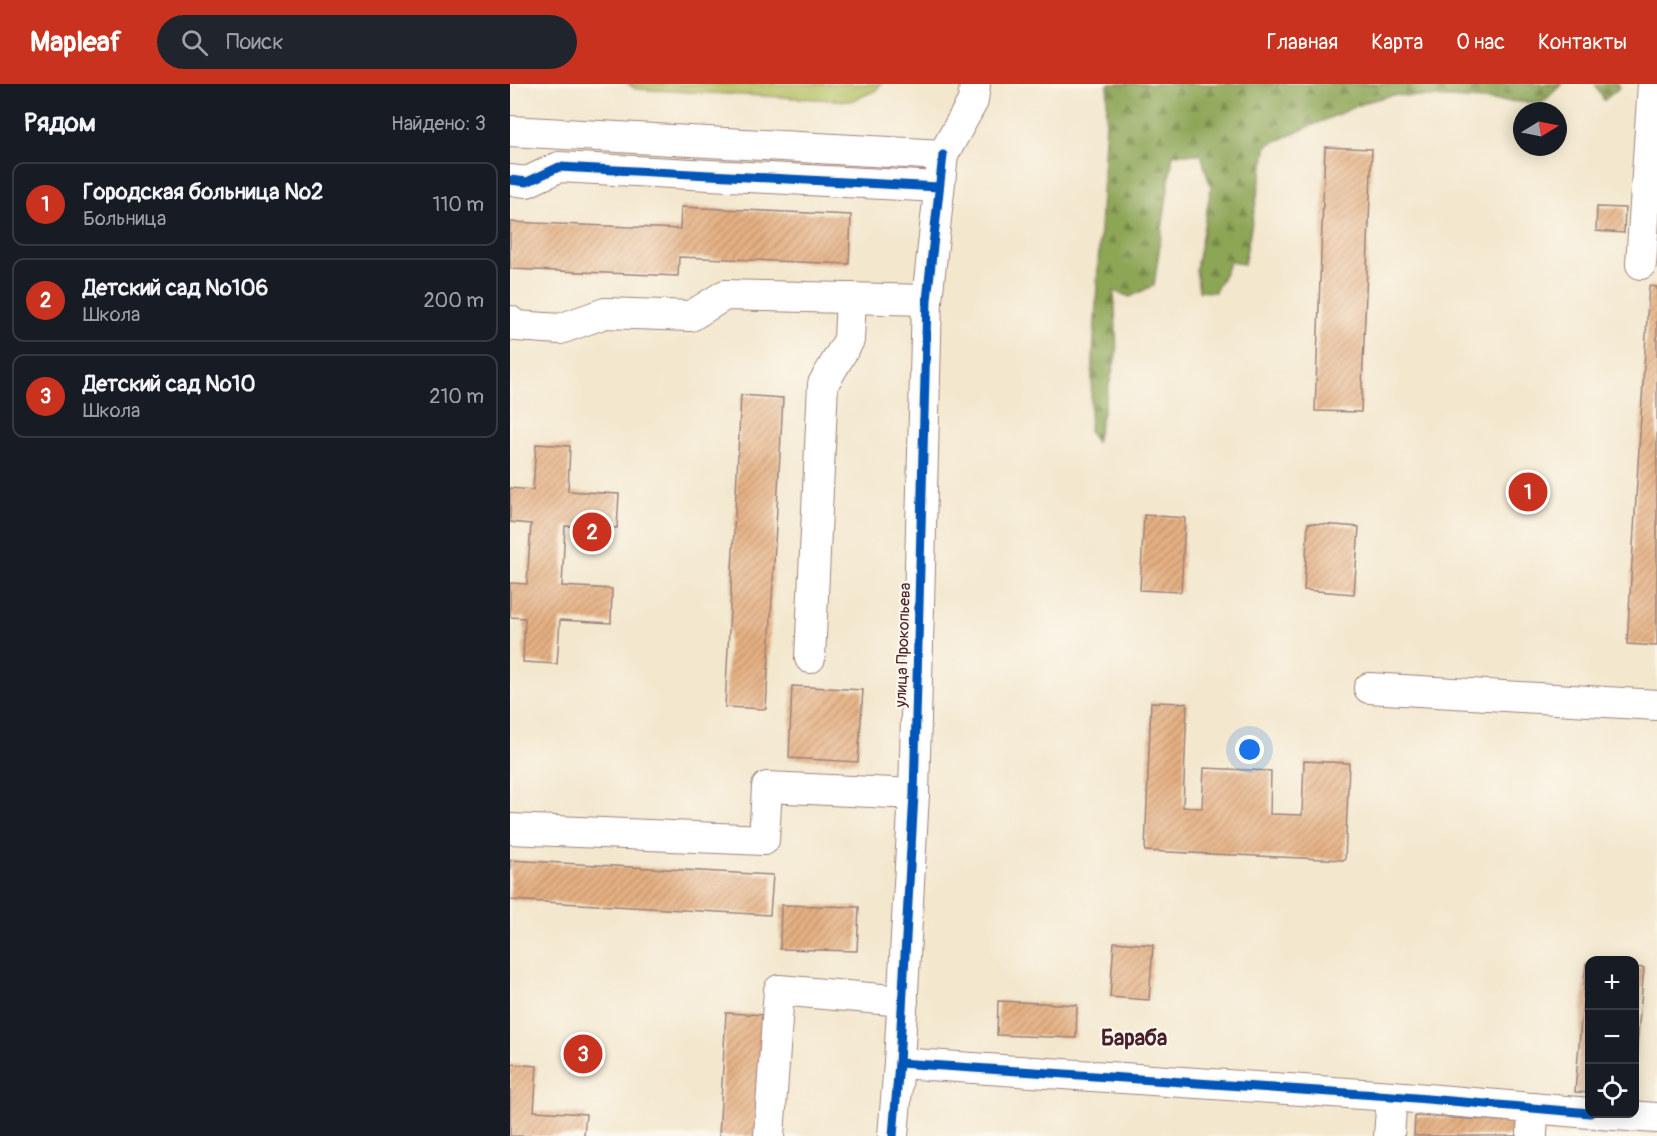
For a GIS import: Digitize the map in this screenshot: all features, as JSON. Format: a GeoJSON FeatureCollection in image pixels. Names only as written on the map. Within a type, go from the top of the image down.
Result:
{"type":"FeatureCollection","features":[{"type":"Feature","properties":{"kind":"street"},"geometry":{"type":"LineString","coordinates":[[510,131],[943,155],[973,101],[975,84]]}},
{"type":"Feature","properties":{"kind":"street"},"geometry":{"type":"LineString","coordinates":[[1641,264],[1653,84]]}},
{"type":"Feature","properties":{"kind":"street","name":"улица Прокопьева"},"geometry":{"type":"LineString","coordinates":[[893,1136],[914,794],[927,300],[943,155]]}},
{"type":"Feature","properties":{"kind":"street"},"geometry":{"type":"LineString","coordinates":[[510,180],[526,182],[559,167],[939,187]]}},
{"type":"Feature","properties":{"kind":"street"},"geometry":{"type":"LineString","coordinates":[[510,321],[516,326],[560,328],[605,313],[691,316],[725,295],[927,300]]}},
{"type":"Feature","properties":{"kind":"street"},"geometry":{"type":"LineString","coordinates":[[810,658],[823,384],[849,340],[851,298]]}},
{"type":"Feature","properties":{"kind":"street"},"geometry":{"type":"LineString","coordinates":[[1369,688],[1657,705]]}},
{"type":"Feature","properties":{"kind":"street"},"geometry":{"type":"LineString","coordinates":[[510,829],[764,840],[766,787],[914,794]]}},
{"type":"Feature","properties":{"kind":"street"},"geometry":{"type":"LineString","coordinates":[[769,1136],[779,990],[903,1001]]}},
{"type":"Feature","properties":{"kind":"street"},"geometry":{"type":"LineString","coordinates":[[899,1063],[1392,1096],[1533,1122],[1585,1114]]}},
{"type":"Feature","properties":{"kind":"street"},"geometry":{"type":"LineString","coordinates":[[1389,1136],[1392,1096]]}},
{"type":"Feature","properties":{"kind":"street"},"geometry":{"type":"LineString","coordinates":[[1639,1116],[1657,1118]]}},
{"type":"Feature","properties":{"kind":"green space"},"geometry":{"type":"Polygon","coordinates":[[[628,84],[881,84],[875,91],[851,101],[636,89],[628,84]]]}},
{"type":"Feature","properties":{"kind":"green space"},"geometry":{"type":"Polygon","coordinates":[[[1108,84],[1562,84],[1543,102],[1392,95],[1366,102],[1267,145],[1244,264],[1230,262],[1215,292],[1199,291],[1196,269],[1211,188],[1201,154],[1173,154],[1154,285],[1130,297],[1114,291],[1117,351],[1096,442],[1089,432],[1108,84]]]}},
{"type":"Feature","properties":{"kind":"green space"},"geometry":{"type":"Polygon","coordinates":[[[1595,84],[1618,84],[1620,87],[1604,100],[1595,84]]]}},
{"type":"Feature","properties":{"kind":"building"},"geometry":{"type":"Polygon","coordinates":[[[1325,147],[1372,149],[1361,412],[1315,411],[1325,147]]]}},
{"type":"Feature","properties":{"kind":"building"},"geometry":{"type":"Polygon","coordinates":[[[681,207],[851,215],[849,264],[679,257],[678,276],[510,269],[510,222],[680,229],[681,207]]]}},
{"type":"Feature","properties":{"kind":"building"},"geometry":{"type":"Polygon","coordinates":[[[1597,207],[1625,208],[1624,233],[1596,231],[1597,207]]]}},
{"type":"Feature","properties":{"kind":"building"},"geometry":{"type":"Polygon","coordinates":[[[1649,286],[1657,287],[1657,646],[1627,644],[1649,286]]]}},
{"type":"Feature","properties":{"kind":"building"},"geometry":{"type":"Polygon","coordinates":[[[741,395],[783,398],[766,709],[725,707],[741,395]]]}},
{"type":"Feature","properties":{"kind":"building"},"geometry":{"type":"Polygon","coordinates":[[[536,444],[570,446],[568,491],[619,494],[617,528],[565,526],[562,586],[612,589],[611,623],[560,620],[557,664],[523,662],[525,618],[510,617],[510,583],[527,584],[531,524],[510,522],[510,488],[533,490],[536,444]]]}},
{"type":"Feature","properties":{"kind":"building"},"geometry":{"type":"Polygon","coordinates":[[[1144,515],[1185,518],[1181,592],[1140,590],[1144,515]]]}},
{"type":"Feature","properties":{"kind":"building"},"geometry":{"type":"Polygon","coordinates":[[[1308,523],[1359,527],[1354,594],[1304,590],[1308,523]]]}},
{"type":"Feature","properties":{"kind":"building"},"geometry":{"type":"Polygon","coordinates":[[[792,686],[863,690],[858,762],[789,758],[792,686]]]}},
{"type":"Feature","properties":{"kind":"building"},"geometry":{"type":"Polygon","coordinates":[[[1151,702],[1187,703],[1183,807],[1202,808],[1204,768],[1271,771],[1270,814],[1302,815],[1304,761],[1349,763],[1345,860],[1145,851],[1151,702]]]}},
{"type":"Feature","properties":{"kind":"building"},"geometry":{"type":"Polygon","coordinates":[[[510,860],[773,875],[770,915],[510,900],[510,860]]]}},
{"type":"Feature","properties":{"kind":"building"},"geometry":{"type":"Polygon","coordinates":[[[781,905],[859,907],[857,951],[780,949],[781,905]]]}},
{"type":"Feature","properties":{"kind":"building"},"geometry":{"type":"Polygon","coordinates":[[[1114,942],[1153,945],[1149,1000],[1110,997],[1114,942]]]}},
{"type":"Feature","properties":{"kind":"building"},"geometry":{"type":"Polygon","coordinates":[[[1639,968],[1644,968],[1639,1023],[1639,968]]]}},
{"type":"Feature","properties":{"kind":"building"},"geometry":{"type":"Polygon","coordinates":[[[1585,975],[1585,1093],[1575,1092],[1585,975]]]}},
{"type":"Feature","properties":{"kind":"building"},"geometry":{"type":"Polygon","coordinates":[[[998,1001],[1077,1005],[1076,1038],[997,1035],[998,1001]]]}},
{"type":"Feature","properties":{"kind":"building"},"geometry":{"type":"Polygon","coordinates":[[[726,1013],[767,1015],[761,1136],[719,1136],[726,1013]]]}},
{"type":"Feature","properties":{"kind":"building"},"geometry":{"type":"Polygon","coordinates":[[[510,1064],[537,1066],[534,1111],[586,1114],[584,1136],[510,1136],[510,1064]]]}},
{"type":"Feature","properties":{"kind":"building"},"geometry":{"type":"Polygon","coordinates":[[[1415,1116],[1521,1122],[1520,1136],[1414,1136],[1415,1116]]]}},
{"type":"Feature","properties":{"kind":"cycle path"},"geometry":{"type":"LineString","coordinates":[[893,1136],[914,794],[927,300],[943,155]]}},
{"type":"Feature","properties":{"kind":"cycle path"},"geometry":{"type":"LineString","coordinates":[[510,180],[527,182],[559,167],[939,187]]}},
{"type":"Feature","properties":{"kind":"cycle path"},"geometry":{"type":"LineString","coordinates":[[899,1063],[1392,1096],[1585,1113]]}},
{"type":"Feature","properties":{"kind":"place","name":"Городская больница №2"},"geometry":{"type":"Point","coordinates":[1528,492]}},
{"type":"Feature","properties":{"kind":"place","name":"Детский сад №106"},"geometry":{"type":"Point","coordinates":[592,532]}},
{"type":"Feature","properties":{"kind":"place","name":"Детский сад №10"},"geometry":{"type":"Point","coordinates":[583,1054]}},
{"type":"Feature","properties":{"kind":"district","name":"Бараба"},"geometry":{"type":"Point","coordinates":[1134,1038]}}]}
